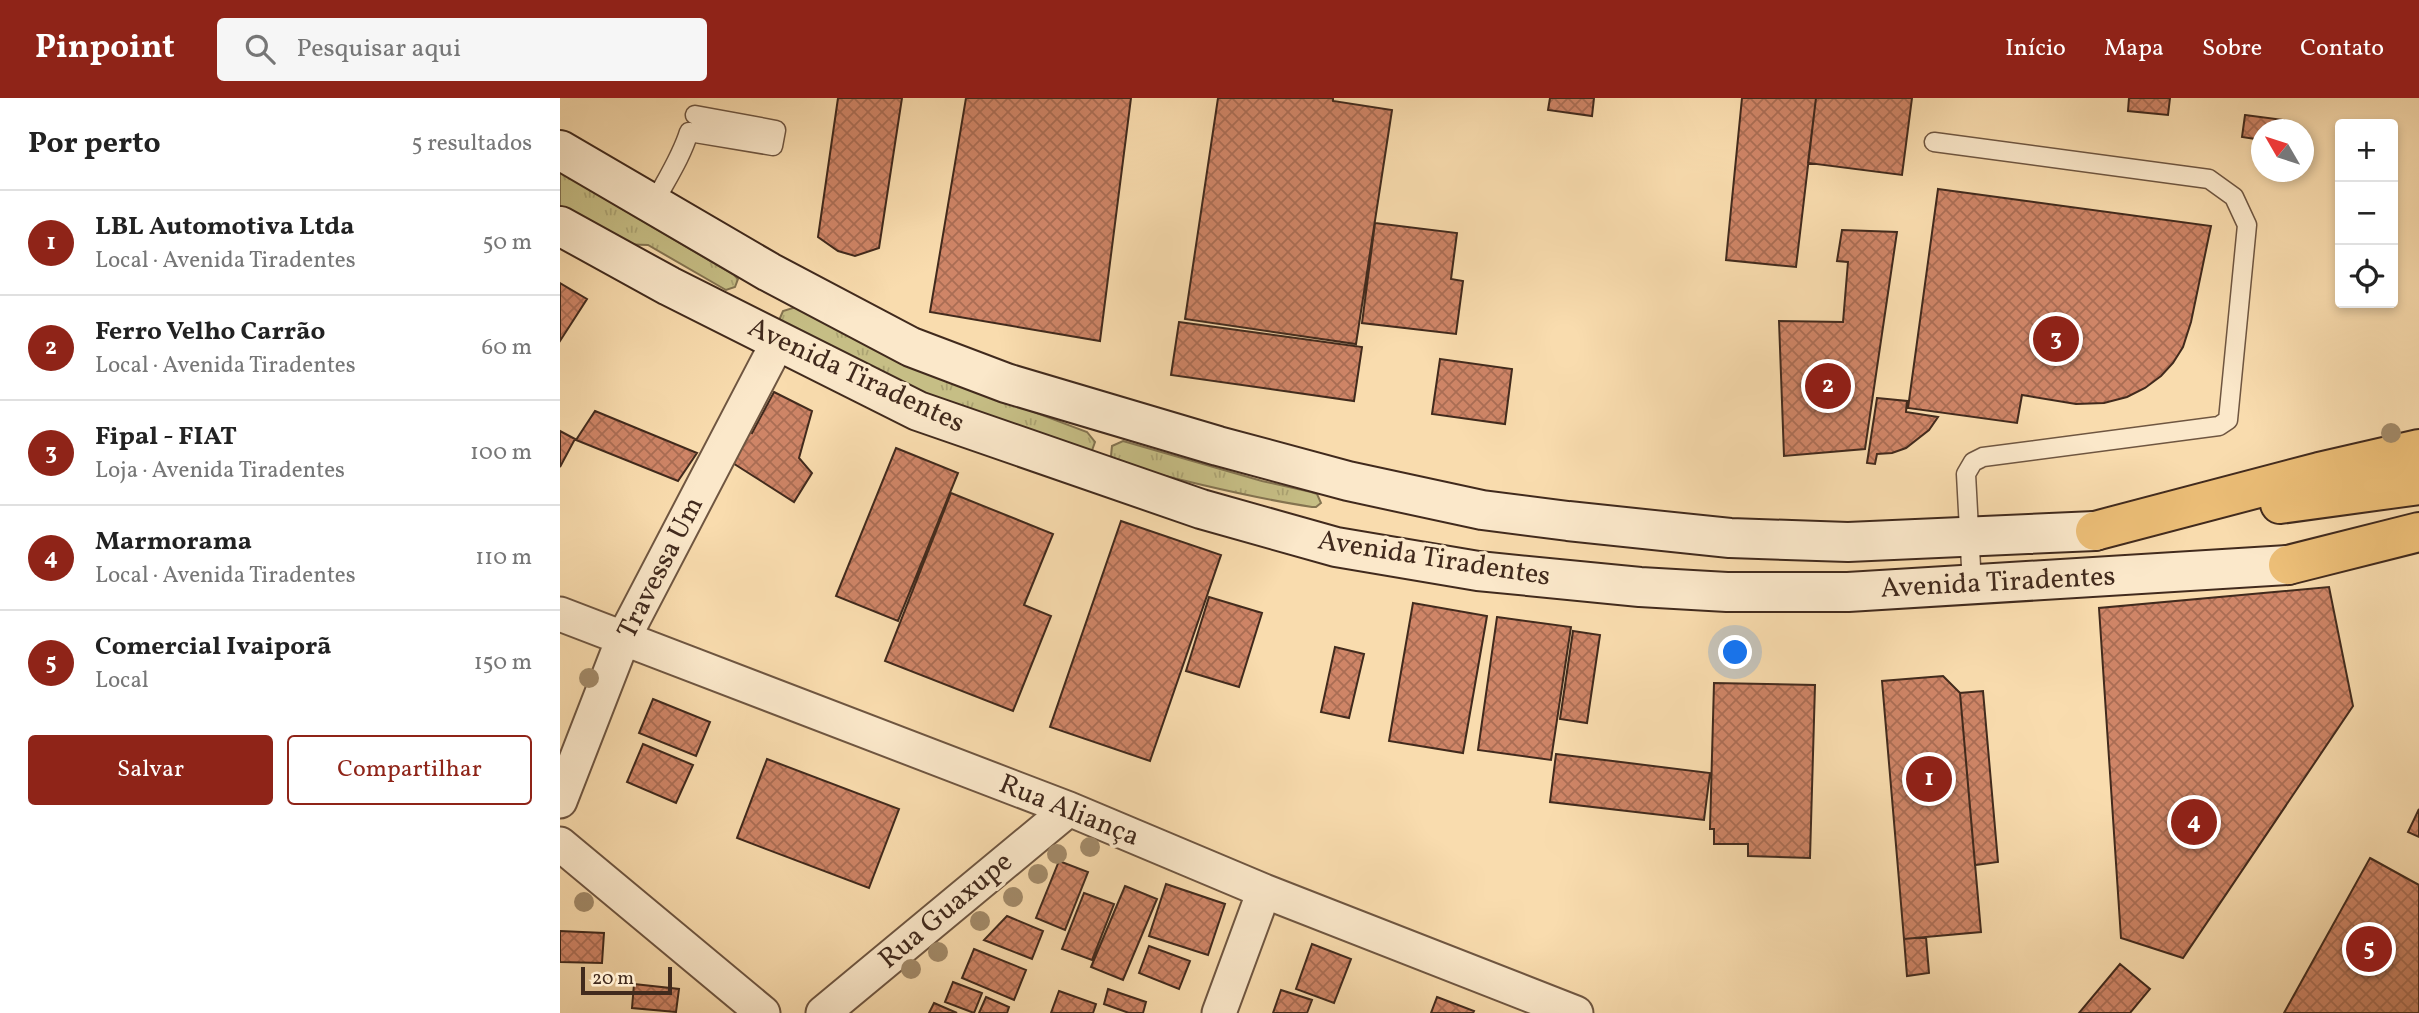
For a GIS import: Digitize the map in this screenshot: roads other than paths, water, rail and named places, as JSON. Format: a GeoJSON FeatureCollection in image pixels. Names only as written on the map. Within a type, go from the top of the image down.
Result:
{"type":"FeatureCollection","features":[{"type":"Feature","properties":{"kind":"highway"},"geometry":{"type":"LineString","coordinates":[[2095,531],[2319,472],[2419,449]]}},
{"type":"Feature","properties":{"kind":"highway"},"geometry":{"type":"LineString","coordinates":[[2095,531],[2419,485]]}},
{"type":"Feature","properties":{"kind":"highway"},"geometry":{"type":"LineString","coordinates":[[2288,565],[2419,532]]}},
{"type":"Feature","properties":{"kind":"highway"},"geometry":{"type":"LineString","coordinates":[[2288,565],[2419,556]]}},
{"type":"Feature","properties":{"kind":"main road","name":"Avenida Tiradentes"},"geometry":{"type":"LineString","coordinates":[[560,150],[769,272],[911,347],[1006,383],[1218,446],[1348,481],[1482,510],[1730,538],[1848,542],[2095,531]]}},
{"type":"Feature","properties":{"kind":"main road","name":"Avenida Tiradentes"},"geometry":{"type":"LineString","coordinates":[[560,226],[668,286],[918,411],[1201,509],[1336,547],[1478,571],[1640,587],[1727,592],[1848,592],[2288,565]]}},
{"type":"Feature","properties":{"kind":"main road"},"geometry":{"type":"LineString","coordinates":[[742,323],[769,272]]}},
{"type":"Feature","properties":{"kind":"main road"},"geometry":{"type":"LineString","coordinates":[[1095,472],[1114,415]]}},
{"type":"Feature","properties":{"kind":"main road"},"geometry":{"type":"LineString","coordinates":[[1848,542],[1848,592]]}},
{"type":"Feature","properties":{"kind":"street","name":"Travessa Um"},"geometry":{"type":"LineString","coordinates":[[560,801],[623,639],[778,342]]}},
{"type":"Feature","properties":{"kind":"street","name":"Rua Aliança"},"geometry":{"type":"LineString","coordinates":[[560,614],[1069,810],[1526,1004],[1576,1013]]}},
{"type":"Feature","properties":{"kind":"street","name":"Rua Guaxupe"},"geometry":{"type":"LineString","coordinates":[[823,1013],[1069,810]]}},
{"type":"Feature","properties":{"kind":"street"},"geometry":{"type":"LineString","coordinates":[[560,844],[763,1013]]}},
{"type":"Feature","properties":{"kind":"street"},"geometry":{"type":"LineString","coordinates":[[1219,1013],[1264,891]]}},
{"type":"Feature","properties":{"kind":"lane"},"geometry":{"type":"LineString","coordinates":[[653,205],[671,170],[681,158],[690,132],[773,146],[776,130],[695,116]]}},
{"type":"Feature","properties":{"kind":"lane"},"geometry":{"type":"LineString","coordinates":[[1934,142],[2209,179],[2234,197],[2247,225],[2228,420],[2219,426],[1983,457],[1973,462],[1966,474],[1972,584]]}},
{"type":"Feature","properties":{"kind":"place","name":"Fipal - FIAT"},"geometry":{"type":"Point","coordinates":[2056,339]}},
{"type":"Feature","properties":{"kind":"place","name":"Ferro Velho Carrão"},"geometry":{"type":"Point","coordinates":[1828,386]}},
{"type":"Feature","properties":{"kind":"place","name":"LBL Automotiva Ltda"},"geometry":{"type":"Point","coordinates":[1929,779]}},
{"type":"Feature","properties":{"kind":"place","name":"Marmorama"},"geometry":{"type":"Point","coordinates":[2194,822]}},
{"type":"Feature","properties":{"kind":"place","name":"Comercial Ivaiporã"},"geometry":{"type":"Point","coordinates":[2369,949]}}]}
